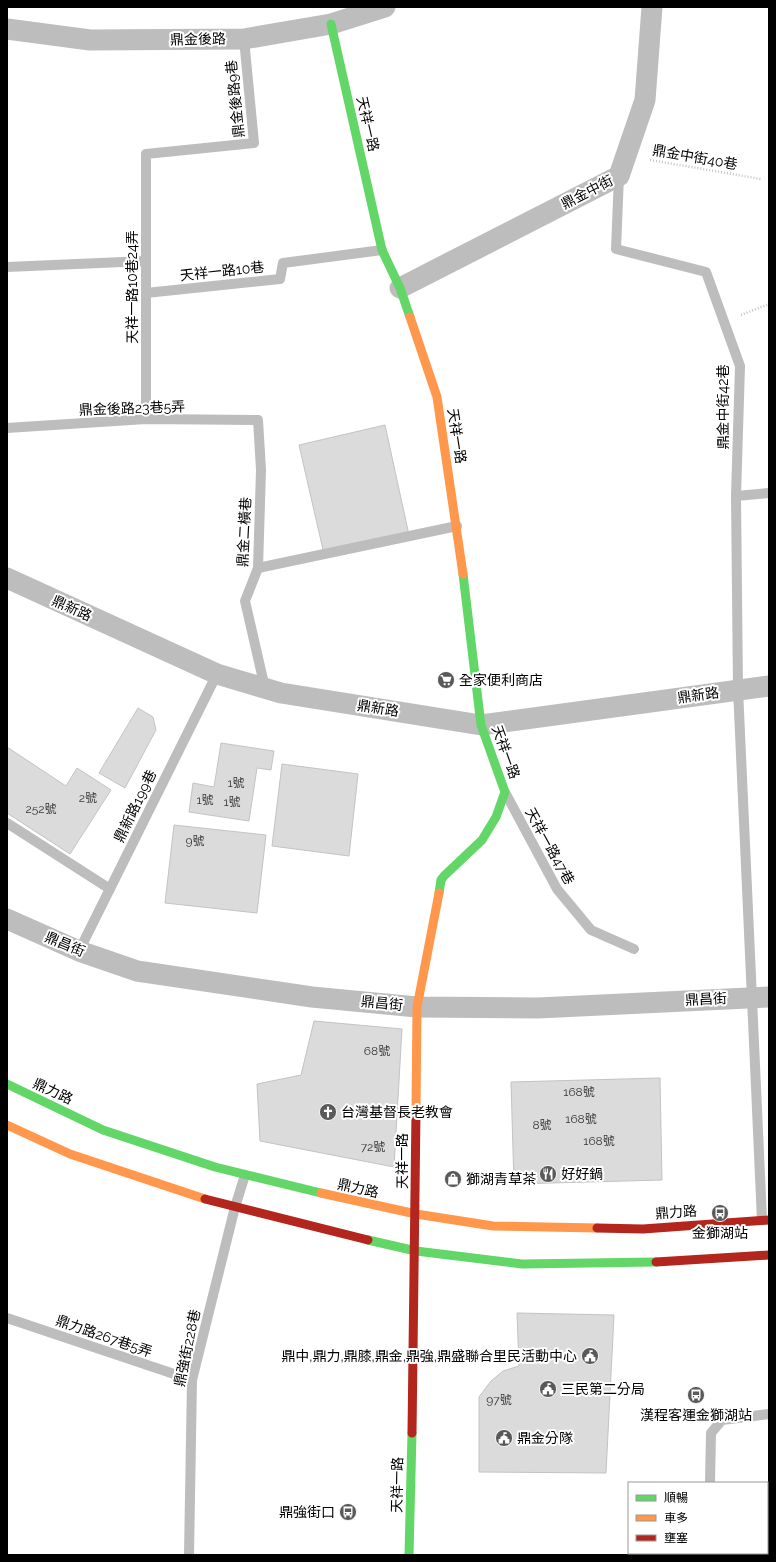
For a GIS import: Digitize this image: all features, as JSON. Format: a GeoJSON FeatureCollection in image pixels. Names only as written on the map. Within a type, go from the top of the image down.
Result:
{"type":"FeatureCollection","features":[{"type":"Feature","properties":{"kind":"street","name":"鼎金後路"},"geometry":{"type":"LineString","coordinates":[[7,29],[90,40],[244,39],[331,24],[385,7]]}},
{"type":"Feature","properties":{"kind":"street","name":"鼎金中街"},"geometry":{"type":"LineString","coordinates":[[400,288],[619,176],[645,100],[652,7]]}},
{"type":"Feature","properties":{"kind":"street","name":"天祥一路"},"geometry":{"type":"LineString","coordinates":[[331,24],[382,250],[400,288],[437,397],[457,526],[481,725],[505,792],[503,801],[493,822],[480,841],[472,852],[446,872],[441,880],[416,1007],[416,1251],[409,1555]]}},
{"type":"Feature","properties":{"kind":"street","name":"鼎新路"},"geometry":{"type":"LineString","coordinates":[[7,578],[217,674],[281,693],[481,725],[769,686]]}},
{"type":"Feature","properties":{"kind":"street","name":"鼎昌街"},"geometry":{"type":"LineString","coordinates":[[7,919],[79,951],[137,971],[312,997],[416,1007],[538,1008],[760,997]]}},
{"type":"Feature","properties":{"kind":"street","name":"鼎力路"},"geometry":{"type":"LineString","coordinates":[[7,1084],[103,1130],[245,1175],[369,1205],[416,1214],[493,1226],[643,1229],[766,1220]]}},
{"type":"Feature","properties":{"kind":"street"},"geometry":{"type":"LineString","coordinates":[[7,1125],[70,1154],[187,1194],[304,1225],[416,1251],[522,1264],[645,1263],[769,1255]]}},
{"type":"Feature","properties":{"kind":"lane","name":"鼎金後路9巷"},"geometry":{"type":"LineString","coordinates":[[146,154],[254,143],[244,39]]}},
{"type":"Feature","properties":{"kind":"lane","name":"天祥一路10巷24弄"},"geometry":{"type":"LineString","coordinates":[[146,154],[146,419]]}},
{"type":"Feature","properties":{"kind":"lane","name":"鼎金中街42巷"},"geometry":{"type":"LineString","coordinates":[[619,176],[616,249],[706,272],[740,366],[736,496],[738,689],[760,997],[766,1220]]}},
{"type":"Feature","properties":{"kind":"lane","name":"天祥一路10巷"},"geometry":{"type":"LineString","coordinates":[[146,293],[280,280],[283,263],[382,250]]}},
{"type":"Feature","properties":{"kind":"lane"},"geometry":{"type":"LineString","coordinates":[[7,267],[146,261]]}},
{"type":"Feature","properties":{"kind":"lane","name":"鼎金後路23巷5弄"},"geometry":{"type":"LineString","coordinates":[[7,428],[146,419],[258,420]]}},
{"type":"Feature","properties":{"kind":"lane","name":"鼎金二橫巷"},"geometry":{"type":"LineString","coordinates":[[258,420],[260,470],[258,568],[245,601],[265,688]]}},
{"type":"Feature","properties":{"kind":"lane"},"geometry":{"type":"LineString","coordinates":[[736,496],[769,493]]}},
{"type":"Feature","properties":{"kind":"lane"},"geometry":{"type":"LineString","coordinates":[[258,568],[457,526]]}},
{"type":"Feature","properties":{"kind":"lane","name":"鼎新路199巷"},"geometry":{"type":"LineString","coordinates":[[79,951],[217,674]]}},
{"type":"Feature","properties":{"kind":"lane","name":"天祥一路47巷"},"geometry":{"type":"LineString","coordinates":[[505,792],[557,889],[591,930],[634,949]]}},
{"type":"Feature","properties":{"kind":"lane"},"geometry":{"type":"LineString","coordinates":[[7,823],[110,889]]}},
{"type":"Feature","properties":{"kind":"lane","name":"鼎強街228巷"},"geometry":{"type":"LineString","coordinates":[[189,1555],[192,1380],[234,1207],[245,1175]]}},
{"type":"Feature","properties":{"kind":"lane","name":"鼎力路267巷5弄"},"geometry":{"type":"LineString","coordinates":[[7,1318],[192,1380]]}},
{"type":"Feature","properties":{"kind":"lane"},"geometry":{"type":"LineString","coordinates":[[710,1482],[710,1433],[722,1420],[769,1414]]}},
{"type":"Feature","properties":{"kind":"path","name":"鼎金中街40巷"},"geometry":{"type":"LineString","coordinates":[[626,156],[761,179]]}},
{"type":"Feature","properties":{"kind":"path"},"geometry":{"type":"LineString","coordinates":[[724,322],[769,304]]}},
{"type":"Feature","properties":{"kind":"building"},"geometry":{"type":"Polygon","coordinates":[[[385,425],[409,535],[324,554],[299,445],[385,425]]]}},
{"type":"Feature","properties":{"kind":"building"},"geometry":{"type":"Polygon","coordinates":[[[138,708],[153,717],[156,730],[125,788],[99,773],[138,708]]]}},
{"type":"Feature","properties":{"kind":"building"},"geometry":{"type":"Polygon","coordinates":[[[221,743],[274,751],[271,770],[257,768],[249,821],[189,812],[193,783],[214,787],[221,743]]]}},
{"type":"Feature","properties":{"kind":"building"},"geometry":{"type":"Polygon","coordinates":[[[7,747],[66,786],[77,768],[111,790],[70,854],[7,813],[7,747]]]}},
{"type":"Feature","properties":{"kind":"building"},"geometry":{"type":"Polygon","coordinates":[[[282,764],[358,774],[349,856],[272,846],[282,764]]]}},
{"type":"Feature","properties":{"kind":"building"},"geometry":{"type":"Polygon","coordinates":[[[174,825],[266,835],[257,913],[165,903],[174,825]]]}},
{"type":"Feature","properties":{"kind":"building","name":"台灣基督長老教會"},"geometry":{"type":"Polygon","coordinates":[[[314,1021],[402,1029],[394,1167],[260,1141],[257,1084],[301,1075],[314,1021]]]}},
{"type":"Feature","properties":{"kind":"building"},"geometry":{"type":"Polygon","coordinates":[[[660,1078],[662,1180],[514,1184],[511,1082],[660,1078]]]}},
{"type":"Feature","properties":{"kind":"building","name":"三民第二分局"},"geometry":{"type":"Polygon","coordinates":[[[517,1313],[614,1315],[606,1473],[479,1472],[479,1397],[491,1381],[503,1371],[519,1366],[517,1313]]]}},
{"type":"Feature","properties":{"kind":"traffic: fast"},"geometry":{"type":"LineString","coordinates":[[331,24],[382,250],[400,288],[410,317]]}},
{"type":"Feature","properties":{"kind":"traffic: fast"},"geometry":{"type":"LineString","coordinates":[[439,893],[441,880],[444,876],[482,840],[496,817],[505,792],[481,725],[463,574]]}},
{"type":"Feature","properties":{"kind":"traffic: fast"},"geometry":{"type":"LineString","coordinates":[[7,1084],[103,1130],[215,1167],[321,1193]]}},
{"type":"Feature","properties":{"kind":"traffic: fast"},"geometry":{"type":"LineString","coordinates":[[368,1240],[416,1251],[522,1264],[656,1262]]}},
{"type":"Feature","properties":{"kind":"traffic: fast"},"geometry":{"type":"LineString","coordinates":[[409,1555],[412,1433]]}},
{"type":"Feature","properties":{"kind":"traffic: slow"},"geometry":{"type":"LineString","coordinates":[[410,317],[437,397],[463,574]]}},
{"type":"Feature","properties":{"kind":"traffic: slow"},"geometry":{"type":"LineString","coordinates":[[416,1111],[417,1007],[439,893]]}},
{"type":"Feature","properties":{"kind":"traffic: slow"},"geometry":{"type":"LineString","coordinates":[[7,1125],[70,1154],[205,1199]]}},
{"type":"Feature","properties":{"kind":"traffic: slow"},"geometry":{"type":"LineString","coordinates":[[321,1193],[416,1214],[493,1226],[597,1228]]}},
{"type":"Feature","properties":{"kind":"traffic: jam"},"geometry":{"type":"LineString","coordinates":[[412,1433],[416,1111]]}},
{"type":"Feature","properties":{"kind":"traffic: jam"},"geometry":{"type":"LineString","coordinates":[[205,1199],[368,1240]]}},
{"type":"Feature","properties":{"kind":"traffic: jam"},"geometry":{"type":"LineString","coordinates":[[597,1228],[643,1229],[769,1220]]}},
{"type":"Feature","properties":{"kind":"traffic: jam"},"geometry":{"type":"LineString","coordinates":[[656,1262],[769,1255]]}},
{"type":"Feature","properties":{"kind":"place","name":"全家便利商店"},"geometry":{"type":"Point","coordinates":[446,680]}},
{"type":"Feature","properties":{"kind":"place","name":"台灣基督長老教會"},"geometry":{"type":"Point","coordinates":[328,1112]}},
{"type":"Feature","properties":{"kind":"place","name":"好好鍋"},"geometry":{"type":"Point","coordinates":[548,1174]}},
{"type":"Feature","properties":{"kind":"place","name":"獅湖青草茶"},"geometry":{"type":"Point","coordinates":[453,1179]}},
{"type":"Feature","properties":{"kind":"place","name":"金獅湖站"},"geometry":{"type":"Point","coordinates":[720,1213]}},
{"type":"Feature","properties":{"kind":"place","name":"鼎中,鼎力,鼎膝,鼎金,鼎強,鼎盛聯合里民活動中心"},"geometry":{"type":"Point","coordinates":[590,1356]}},
{"type":"Feature","properties":{"kind":"place","name":"三民第二分局"},"geometry":{"type":"Point","coordinates":[548,1389]}},
{"type":"Feature","properties":{"kind":"place","name":"漢程客運金獅湖站"},"geometry":{"type":"Point","coordinates":[696,1395]}},
{"type":"Feature","properties":{"kind":"place","name":"鼎金分隊"},"geometry":{"type":"Point","coordinates":[504,1438]}},
{"type":"Feature","properties":{"kind":"place","name":"鼎強街口"},"geometry":{"type":"Point","coordinates":[348,1512]}}]}
